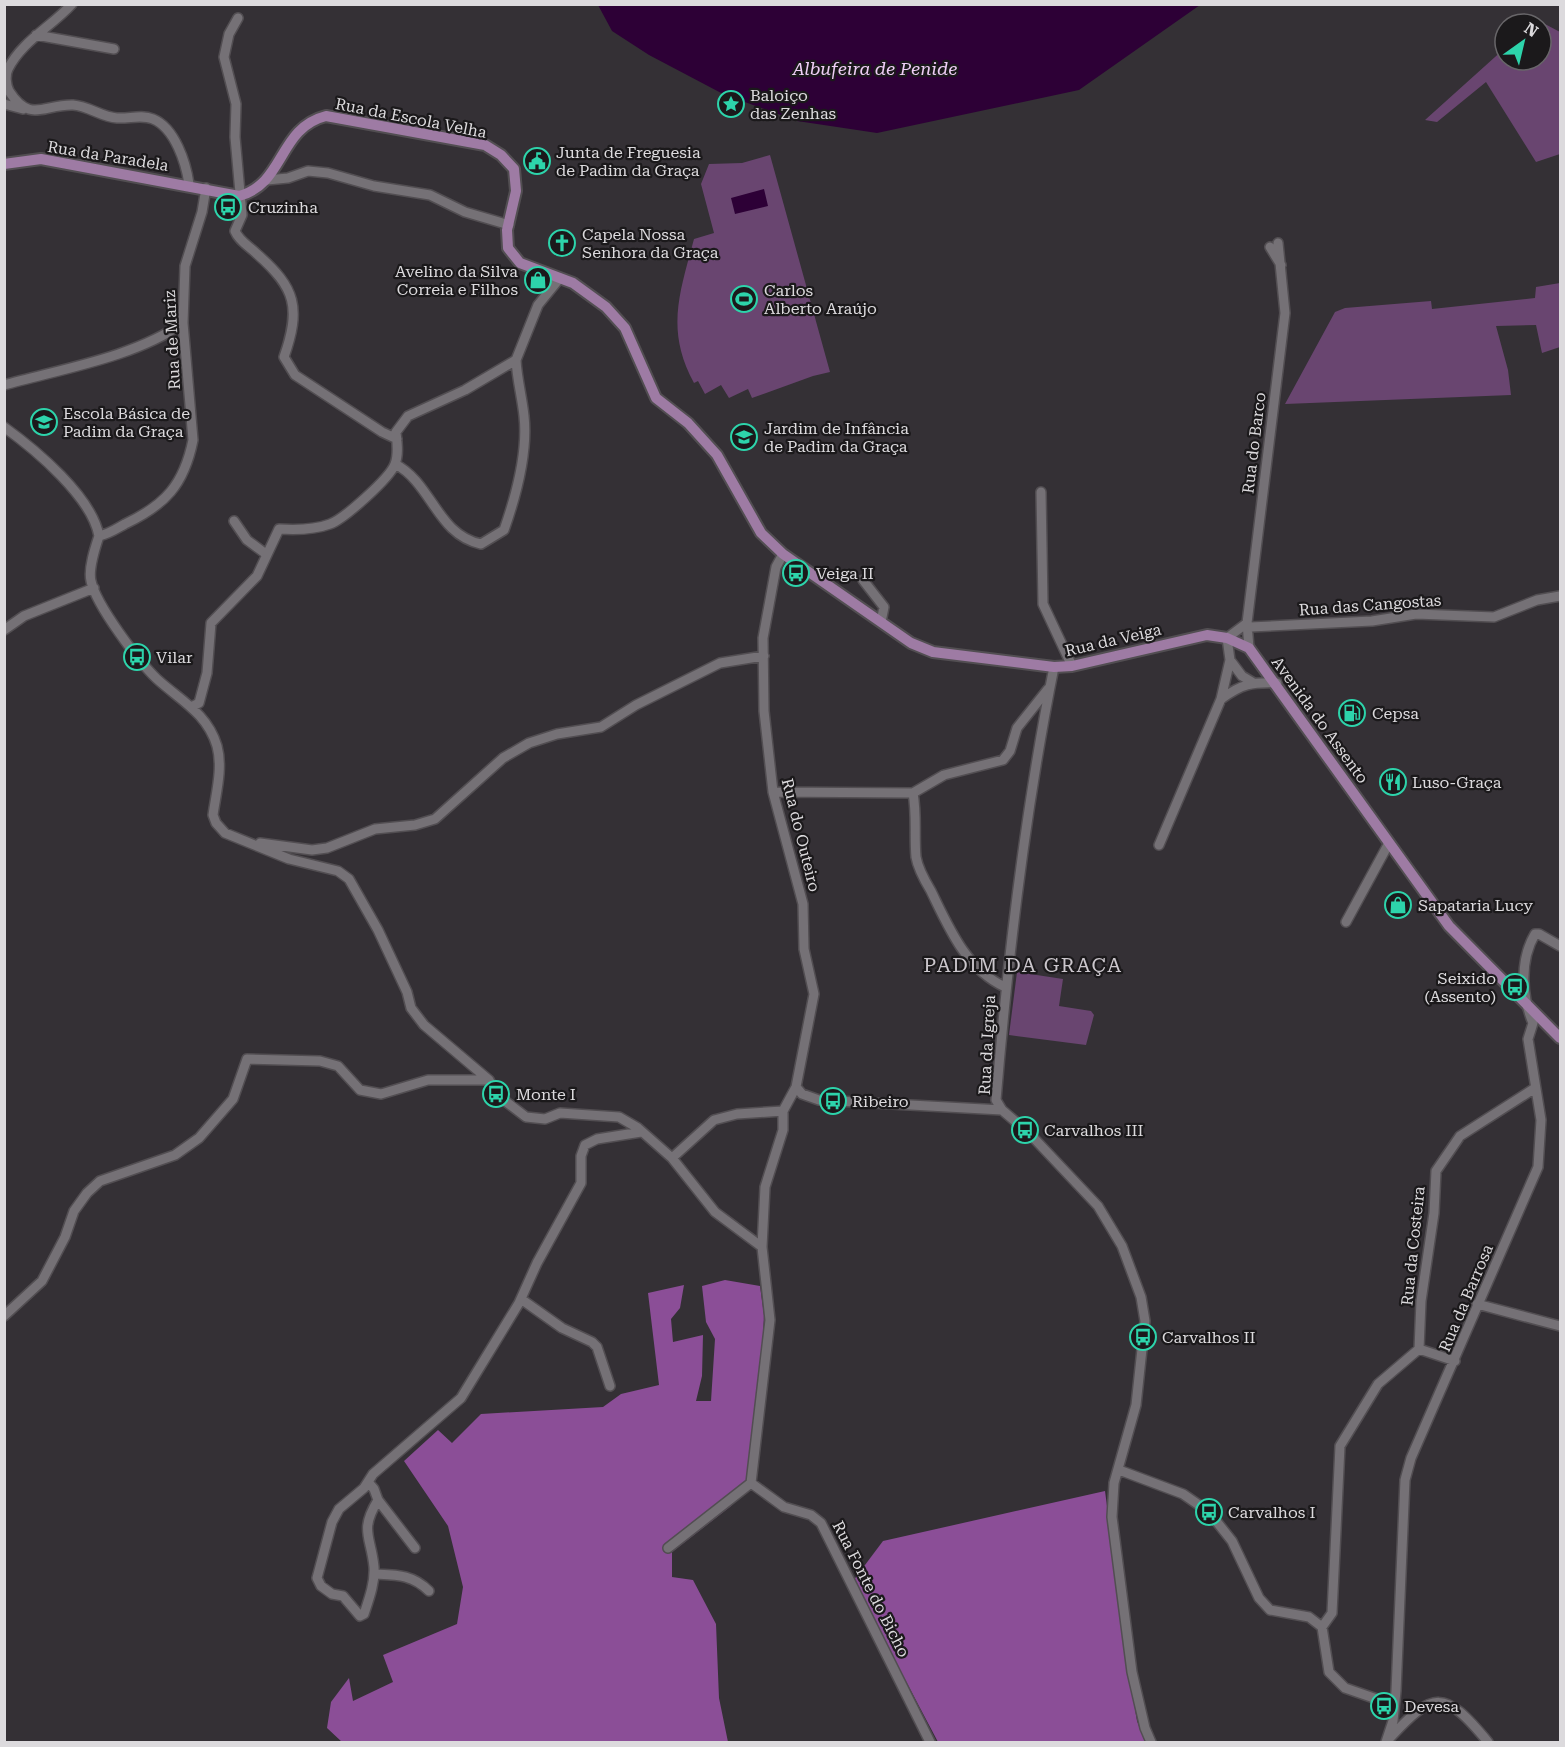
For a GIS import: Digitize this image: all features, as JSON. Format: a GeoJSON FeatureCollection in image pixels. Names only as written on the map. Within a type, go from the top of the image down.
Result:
{"type":"FeatureCollection","features":[{"type":"Feature","properties":{"kind":"main road","name":"Rua da Escola Velha"},"geometry":{"type":"LineString","coordinates":[[239,196],[254,192],[267,180],[295,133],[310,120],[326,116],[484,145],[501,155],[514,169],[516,191],[509,225]]}},
{"type":"Feature","properties":{"kind":"main road","name":"Rua da Paradela"},"geometry":{"type":"LineString","coordinates":[[4,164],[41,159],[189,184],[239,196]]}},
{"type":"Feature","properties":{"kind":"main road","name":"Rua da Veiga"},"geometry":{"type":"LineString","coordinates":[[509,225],[508,248],[520,263],[560,278],[590,294],[626,328],[648,386],[656,398],[688,423],[717,455],[761,533],[783,554],[911,643],[933,651],[1054,667],[1072,666],[1207,635],[1227,638],[1249,648]]}},
{"type":"Feature","properties":{"kind":"main road","name":"Avenida do Assento"},"geometry":{"type":"LineString","coordinates":[[1249,648],[1277,683],[1449,926],[1560,1038]]}},
{"type":"Feature","properties":{"kind":"street"},"geometry":{"type":"LineString","coordinates":[[33,111],[17,103],[7,87],[6,71],[26,43],[72,4]]}},
{"type":"Feature","properties":{"kind":"street"},"geometry":{"type":"LineString","coordinates":[[238,18],[225,46],[224,57],[236,104],[239,196],[242,215],[235,231],[237,237],[259,255],[289,290],[294,307],[294,326],[284,357],[295,375],[397,439]]}},
{"type":"Feature","properties":{"kind":"street"},"geometry":{"type":"LineString","coordinates":[[36,35],[114,49]]}},
{"type":"Feature","properties":{"kind":"street"},"geometry":{"type":"LineString","coordinates":[[4,104],[33,111],[71,105],[84,106],[102,115],[118,118],[136,116],[152,118],[164,126],[177,146],[189,184]]}},
{"type":"Feature","properties":{"kind":"street"},"geometry":{"type":"LineString","coordinates":[[267,180],[288,178],[308,171],[327,173],[374,186],[430,195],[465,212],[509,225]]}},
{"type":"Feature","properties":{"kind":"street","name":"Rua de Mariz"},"geometry":{"type":"LineString","coordinates":[[99,536],[148,513],[164,500],[177,485],[189,459],[192,440],[183,323],[185,266],[202,212],[206,188]]}},
{"type":"Feature","properties":{"kind":"street","name":"Rua do Barco"},"geometry":{"type":"LineString","coordinates":[[1249,648],[1248,625],[1285,313],[1282,267],[1274,245]]}},
{"type":"Feature","properties":{"kind":"street"},"geometry":{"type":"LineString","coordinates":[[395,464],[415,479],[447,526],[470,542],[482,544],[504,530],[510,514],[524,441],[524,416],[517,381],[516,360],[538,305],[560,278]]}},
{"type":"Feature","properties":{"kind":"street"},"geometry":{"type":"LineString","coordinates":[[4,385],[136,347],[170,332],[183,323]]}},
{"type":"Feature","properties":{"kind":"street"},"geometry":{"type":"LineString","coordinates":[[193,705],[199,704],[207,673],[211,623],[257,576],[279,529],[314,528],[332,524],[371,491],[395,464],[396,432],[408,416],[465,390],[516,360]]}},
{"type":"Feature","properties":{"kind":"street"},"geometry":{"type":"LineString","coordinates":[[4,427],[38,452],[61,476],[97,523],[99,536],[90,579],[99,600],[137,657],[156,678],[193,705],[216,745],[219,762],[213,815],[216,823],[225,833],[289,859],[338,871],[349,879],[378,930],[411,1008],[424,1025],[489,1080],[496,1094],[526,1117],[545,1119],[560,1113],[619,1117],[672,1158],[715,1212],[762,1247]]}},
{"type":"Feature","properties":{"kind":"street"},"geometry":{"type":"LineString","coordinates":[[1041,492],[1043,604],[1072,666]]}},
{"type":"Feature","properties":{"kind":"street"},"geometry":{"type":"LineString","coordinates":[[234,521],[247,540],[266,554]]}},
{"type":"Feature","properties":{"kind":"street","name":"Rua do Outeiro"},"geometry":{"type":"LineString","coordinates":[[783,554],[776,567],[763,638],[764,711],[773,792],[803,904],[804,949],[813,983],[812,1009],[796,1087],[783,1111]]}},
{"type":"Feature","properties":{"kind":"street"},"geometry":{"type":"LineString","coordinates":[[863,580],[884,608],[881,622]]}},
{"type":"Feature","properties":{"kind":"street"},"geometry":{"type":"LineString","coordinates":[[4,630],[24,616],[94,588]]}},
{"type":"Feature","properties":{"kind":"street","name":"Rua das Cangostas"},"geometry":{"type":"LineString","coordinates":[[1248,625],[1372,621],[1416,614],[1494,617],[1537,600],[1560,596]]}},
{"type":"Feature","properties":{"kind":"street"},"geometry":{"type":"LineString","coordinates":[[1160,845],[1221,699],[1230,660],[1227,638],[1248,625]]}},
{"type":"Feature","properties":{"kind":"street"},"geometry":{"type":"LineString","coordinates":[[248,842],[312,850],[327,848],[375,829],[415,825],[435,819],[503,758],[529,743],[557,734],[601,727],[636,705],[720,663],[764,656]]}},
{"type":"Feature","properties":{"kind":"street"},"geometry":{"type":"LineString","coordinates":[[1230,660],[1242,676],[1252,682]]}},
{"type":"Feature","properties":{"kind":"street","name":"Rua da Igreja"},"geometry":{"type":"LineString","coordinates":[[1002,1110],[996,1100],[1005,987],[1032,776],[1054,667]]}},
{"type":"Feature","properties":{"kind":"street"},"geometry":{"type":"LineString","coordinates":[[1221,699],[1236,688],[1252,682],[1277,683]]}},
{"type":"Feature","properties":{"kind":"street"},"geometry":{"type":"LineString","coordinates":[[773,792],[913,793],[944,775],[1003,760],[1010,751],[1017,728],[1050,688]]}},
{"type":"Feature","properties":{"kind":"street"},"geometry":{"type":"LineString","coordinates":[[913,793],[917,819],[916,858],[922,875],[959,946],[987,978],[1005,987]]}},
{"type":"Feature","properties":{"kind":"street"},"geometry":{"type":"LineString","coordinates":[[1346,922],[1389,843]]}},
{"type":"Feature","properties":{"kind":"street","name":"Rua da Barrosa"},"geometry":{"type":"LineString","coordinates":[[1386,1742],[1394,1716],[1405,1479],[1411,1458],[1538,1167],[1541,1120],[1528,1038],[1533,1023],[1524,1003],[1524,963],[1535,934],[1560,946]]}},
{"type":"Feature","properties":{"kind":"street"},"geometry":{"type":"LineString","coordinates":[[4,1316],[42,1281],[65,1237],[74,1211],[87,1193],[100,1181],[175,1155],[199,1138],[233,1099],[247,1059],[320,1061],[338,1066],[360,1090],[381,1094],[428,1080],[489,1080]]}},
{"type":"Feature","properties":{"kind":"street","name":"Rua da Igreja"},"geometry":{"type":"LineString","coordinates":[[796,1087],[802,1094],[819,1100],[1002,1110]]}},
{"type":"Feature","properties":{"kind":"street","name":"Rua da Costeira"},"geometry":{"type":"LineString","coordinates":[[1419,1349],[1421,1301],[1434,1213],[1436,1172],[1460,1136],[1535,1088]]}},
{"type":"Feature","properties":{"kind":"street"},"geometry":{"type":"LineString","coordinates":[[1002,1110],[1029,1133],[1098,1206],[1122,1246],[1141,1297],[1145,1321],[1136,1405],[1114,1483],[1112,1516],[1116,1566],[1132,1672],[1144,1728],[1151,1743]]}},
{"type":"Feature","properties":{"kind":"street"},"geometry":{"type":"LineString","coordinates":[[668,1548],[751,1483],[770,1320],[762,1247],[765,1187],[783,1130],[783,1111],[737,1114],[714,1119],[672,1158]]}},
{"type":"Feature","properties":{"kind":"street"},"geometry":{"type":"LineString","coordinates":[[378,1500],[365,1533],[374,1574],[364,1614],[360,1616],[343,1596],[332,1594],[321,1587],[317,1578],[332,1522],[339,1509],[368,1482],[372,1474],[461,1398],[521,1299],[537,1263],[581,1183],[581,1156],[585,1145],[597,1139],[641,1132]]}},
{"type":"Feature","properties":{"kind":"street"},"geometry":{"type":"LineString","coordinates":[[521,1299],[562,1328],[592,1342],[597,1347],[610,1386]]}},
{"type":"Feature","properties":{"kind":"street"},"geometry":{"type":"LineString","coordinates":[[1477,1304],[1560,1326]]}},
{"type":"Feature","properties":{"kind":"street"},"geometry":{"type":"LineString","coordinates":[[1322,1627],[1332,1613],[1340,1446],[1378,1384],[1419,1349],[1455,1360]]}},
{"type":"Feature","properties":{"kind":"street"},"geometry":{"type":"LineString","coordinates":[[1119,1470],[1183,1494],[1209,1512],[1232,1541],[1259,1598],[1270,1610],[1309,1617],[1322,1627],[1329,1672],[1345,1688],[1394,1705]]}},
{"type":"Feature","properties":{"kind":"street"},"geometry":{"type":"LineString","coordinates":[[368,1482],[374,1489],[378,1500],[415,1548]]}},
{"type":"Feature","properties":{"kind":"street","name":"Rua Fonte do Bicho"},"geometry":{"type":"LineString","coordinates":[[751,1483],[784,1507],[811,1515],[821,1523],[930,1743]]}},
{"type":"Feature","properties":{"kind":"street"},"geometry":{"type":"LineString","coordinates":[[374,1574],[408,1576],[418,1580],[429,1591]]}},
{"type":"Feature","properties":{"kind":"street"},"geometry":{"type":"LineString","coordinates":[[1386,1742],[1427,1703],[1441,1702],[1462,1711],[1488,1743]]}},
{"type":"Feature","properties":{"kind":"street"},"geometry":{"type":"LineString","coordinates":[[1394,1716],[1406,1721]]}},
{"type":"Feature","properties":{"kind":"shaded area"},"geometry":{"type":"Polygon","coordinates":[[[1553,28],[1560,32],[1560,154],[1536,162],[1486,82],[1437,122],[1425,120],[1493,59],[1493,72],[1553,72],[1553,28]]]}},
{"type":"Feature","properties":{"kind":"shaded area","name":"Carlos Alberto Araújo"},"geometry":{"type":"Polygon","coordinates":[[[770,155],[830,372],[752,398],[748,389],[729,398],[721,385],[705,394],[698,381],[694,383],[685,364],[678,328],[680,294],[694,239],[714,233],[701,184],[709,164],[742,163],[770,155]]]}},
{"type":"Feature","properties":{"kind":"shaded area"},"geometry":{"type":"Polygon","coordinates":[[[1560,283],[1560,347],[1542,353],[1536,325],[1496,326],[1508,370],[1511,395],[1285,404],[1335,312],[1345,308],[1431,301],[1432,309],[1535,298],[1536,287],[1560,283]]]}},
{"type":"Feature","properties":{"kind":"shaded area"},"geometry":{"type":"Polygon","coordinates":[[[1017,972],[1063,979],[1059,1006],[1091,1011],[1094,1015],[1086,1045],[1009,1035],[1017,972]]]}},
{"type":"Feature","properties":{"kind":"shaded area"},"geometry":{"type":"Polygon","coordinates":[[[725,1280],[760,1286],[764,1315],[762,1358],[748,1480],[731,1506],[672,1552],[672,1577],[693,1580],[716,1624],[719,1698],[728,1742],[342,1742],[327,1728],[331,1702],[349,1678],[353,1701],[393,1682],[383,1655],[457,1624],[463,1587],[448,1526],[404,1461],[438,1430],[452,1443],[481,1414],[603,1407],[621,1394],[659,1385],[648,1293],[684,1285],[680,1308],[671,1319],[673,1342],[703,1335],[702,1376],[696,1401],[711,1401],[715,1339],[706,1322],[702,1286],[725,1280]]]}},
{"type":"Feature","properties":{"kind":"shaded area"},"geometry":{"type":"Polygon","coordinates":[[[1105,1491],[1130,1679],[1137,1721],[1145,1742],[938,1742],[853,1581],[883,1541],[1105,1491]]]}},
{"type":"Feature","properties":{"kind":"water","name":"Albufeira de Penide"},"geometry":{"type":"Polygon","coordinates":[[[598,5],[1200,5],[1079,90],[877,133],[797,121],[723,94],[649,55],[612,31],[598,5]]]}},
{"type":"Feature","properties":{"kind":"water"},"geometry":{"type":"Polygon","coordinates":[[[764,189],[768,206],[735,214],[731,198],[764,189]]]}},
{"type":"Feature","properties":{"kind":"place","name":"Baloiço das Zenhas"},"geometry":{"type":"Point","coordinates":[731,104]}},
{"type":"Feature","properties":{"kind":"place","name":"Junta de Freguesia de Padim da Graça"},"geometry":{"type":"Point","coordinates":[537,161]}},
{"type":"Feature","properties":{"kind":"place","name":"Cruzinha"},"geometry":{"type":"Point","coordinates":[228,207]}},
{"type":"Feature","properties":{"kind":"place","name":"Capela Nossa Senhora da Graça"},"geometry":{"type":"Point","coordinates":[562,243]}},
{"type":"Feature","properties":{"kind":"place","name":"Avelino da Silva Correia e Filhos"},"geometry":{"type":"Point","coordinates":[538,280]}},
{"type":"Feature","properties":{"kind":"place","name":"Carlos Alberto Araújo"},"geometry":{"type":"Point","coordinates":[744,299]}},
{"type":"Feature","properties":{"kind":"place","name":"Escola Básica de Padim da Graça"},"geometry":{"type":"Point","coordinates":[44,422]}},
{"type":"Feature","properties":{"kind":"place","name":"Jardim de Infância de Padim da Graça"},"geometry":{"type":"Point","coordinates":[744,437]}},
{"type":"Feature","properties":{"kind":"place","name":"Veiga II"},"geometry":{"type":"Point","coordinates":[796,573]}},
{"type":"Feature","properties":{"kind":"place","name":"Vilar"},"geometry":{"type":"Point","coordinates":[137,657]}},
{"type":"Feature","properties":{"kind":"place","name":"Cepsa"},"geometry":{"type":"Point","coordinates":[1352,713]}},
{"type":"Feature","properties":{"kind":"place","name":"Luso-Graça"},"geometry":{"type":"Point","coordinates":[1393,782]}},
{"type":"Feature","properties":{"kind":"place","name":"Sapataria Lucy"},"geometry":{"type":"Point","coordinates":[1398,905]}},
{"type":"Feature","properties":{"kind":"place","name":"Seixido (Assento)"},"geometry":{"type":"Point","coordinates":[1515,987]}},
{"type":"Feature","properties":{"kind":"place","name":"Monte I"},"geometry":{"type":"Point","coordinates":[496,1094]}},
{"type":"Feature","properties":{"kind":"place","name":"Ribeiro"},"geometry":{"type":"Point","coordinates":[833,1101]}},
{"type":"Feature","properties":{"kind":"place","name":"Carvalhos III"},"geometry":{"type":"Point","coordinates":[1025,1130]}},
{"type":"Feature","properties":{"kind":"place","name":"Carvalhos II"},"geometry":{"type":"Point","coordinates":[1143,1337]}},
{"type":"Feature","properties":{"kind":"place","name":"Carvalhos I"},"geometry":{"type":"Point","coordinates":[1209,1512]}},
{"type":"Feature","properties":{"kind":"place","name":"Devesa"},"geometry":{"type":"Point","coordinates":[1384,1706]}},
{"type":"Feature","properties":{"kind":"district","name":"PADIM DA GRAÇA"},"geometry":{"type":"Point","coordinates":[1023,965]}}]}
